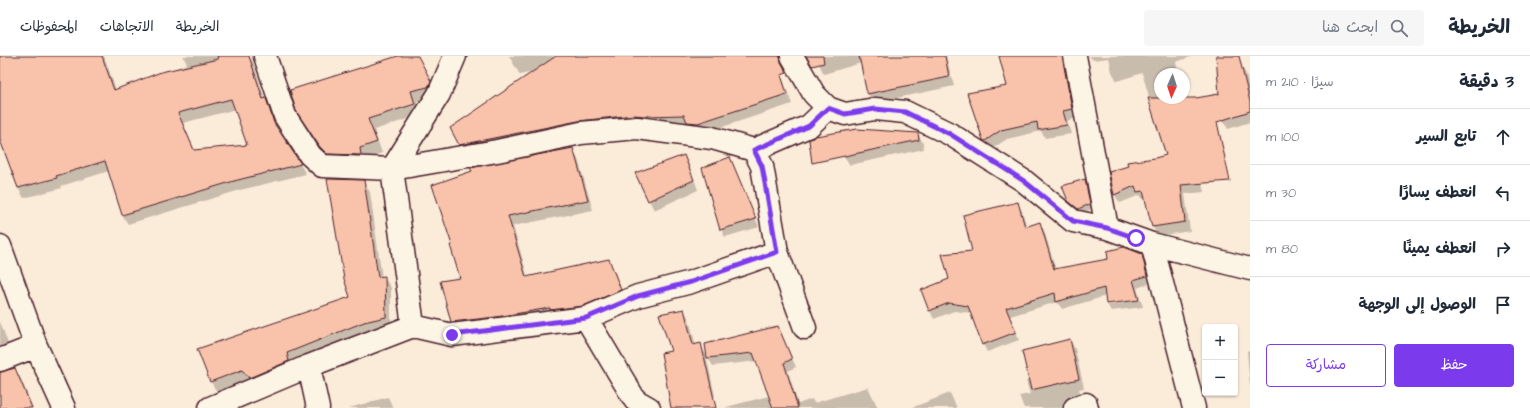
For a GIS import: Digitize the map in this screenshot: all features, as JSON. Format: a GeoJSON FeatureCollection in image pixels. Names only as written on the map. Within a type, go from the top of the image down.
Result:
{"type":"FeatureCollection","features":[{"type":"Feature","properties":{"kind":"street"},"geometry":{"type":"LineString","coordinates":[[265,56],[285,116],[310,155],[322,166],[392,169],[497,151],[581,133],[637,128],[712,138],[754,150],[809,126],[828,108]]}},
{"type":"Feature","properties":{"kind":"street"},"geometry":{"type":"LineString","coordinates":[[413,326],[392,169],[439,94],[455,56]]}},
{"type":"Feature","properties":{"kind":"street"},"geometry":{"type":"LineString","coordinates":[[792,56],[814,94],[828,108],[845,114],[875,109],[905,112],[950,134],[1024,181],[1073,221],[1107,228],[1152,244],[1250,269]]}},
{"type":"Feature","properties":{"kind":"street"},"geometry":{"type":"LineString","coordinates":[[1075,56],[1107,228]]}},
{"type":"Feature","properties":{"kind":"street"},"geometry":{"type":"LineString","coordinates":[[754,150],[762,166],[777,252],[805,328]]}},
{"type":"Feature","properties":{"kind":"street"},"geometry":{"type":"LineString","coordinates":[[1152,244],[1194,408]]}},
{"type":"Feature","properties":{"kind":"street"},"geometry":{"type":"LineString","coordinates":[[0,246],[36,346],[64,408]]}},
{"type":"Feature","properties":{"kind":"street"},"geometry":{"type":"LineString","coordinates":[[210,408],[309,366],[413,326],[452,335],[586,318],[638,296],[691,282],[777,252]]}},
{"type":"Feature","properties":{"kind":"street"},"geometry":{"type":"LineString","coordinates":[[586,318],[636,405]]}},
{"type":"Feature","properties":{"kind":"street"},"geometry":{"type":"LineString","coordinates":[[0,360],[36,346]]}},
{"type":"Feature","properties":{"kind":"street"},"geometry":{"type":"LineString","coordinates":[[309,366],[318,408]]}},
{"type":"Feature","properties":{"kind":"street"},"geometry":{"type":"LineString","coordinates":[[1075,408],[1086,404],[1087,408]]}},
{"type":"Feature","properties":{"kind":"building"},"geometry":{"type":"Polygon","coordinates":[[[0,56],[102,56],[114,90],[161,72],[218,59],[217,56],[249,56],[263,99],[266,98],[274,123],[301,164],[234,181],[122,215],[105,161],[56,176],[57,178],[18,188],[0,140],[0,56]],[[231,99],[178,113],[194,150],[247,145],[231,99]]]}},
{"type":"Feature","properties":{"kind":"building"},"geometry":{"type":"Polygon","coordinates":[[[398,56],[418,56],[431,81],[428,87],[411,91],[415,104],[368,119],[377,142],[360,148],[361,155],[327,154],[320,147],[296,111],[290,90],[398,56]]]}},
{"type":"Feature","properties":{"kind":"building"},"geometry":{"type":"Polygon","coordinates":[[[556,56],[780,56],[781,62],[787,73],[781,75],[787,94],[698,123],[687,122],[684,115],[634,115],[578,121],[459,145],[450,128],[556,56]]]}},
{"type":"Feature","properties":{"kind":"building"},"geometry":{"type":"Polygon","coordinates":[[[806,56],[823,56],[824,63],[812,66],[806,56]]]}},
{"type":"Feature","properties":{"kind":"building"},"geometry":{"type":"Polygon","coordinates":[[[859,56],[945,56],[949,77],[867,94],[859,56]]]}},
{"type":"Feature","properties":{"kind":"building"},"geometry":{"type":"Polygon","coordinates":[[[999,56],[1062,56],[1072,109],[1063,111],[1067,125],[1038,130],[1037,122],[1001,130],[985,141],[983,140],[967,93],[1007,86],[999,56]]]}},
{"type":"Feature","properties":{"kind":"building"},"geometry":{"type":"Polygon","coordinates":[[[1216,56],[1239,56],[1250,102],[1250,111],[1217,122],[1230,181],[1181,185],[1185,222],[1152,227],[1143,191],[1137,192],[1135,186],[1114,195],[1109,172],[1128,166],[1127,162],[1166,155],[1148,98],[1154,98],[1154,104],[1190,104],[1190,98],[1219,94],[1216,56]]]}},
{"type":"Feature","properties":{"kind":"building"},"geometry":{"type":"Polygon","coordinates":[[[857,129],[918,133],[919,140],[812,163],[809,140],[816,136],[857,129]]]}},
{"type":"Feature","properties":{"kind":"building"},"geometry":{"type":"Polygon","coordinates":[[[573,148],[588,200],[508,216],[526,277],[609,259],[621,290],[583,306],[550,310],[550,308],[496,317],[451,322],[440,281],[460,278],[450,245],[452,245],[432,185],[472,171],[470,168],[573,148]]]}},
{"type":"Feature","properties":{"kind":"building"},"geometry":{"type":"Polygon","coordinates":[[[684,155],[694,180],[648,201],[635,173],[684,155]]]}},
{"type":"Feature","properties":{"kind":"building"},"geometry":{"type":"Polygon","coordinates":[[[730,157],[756,219],[720,230],[702,168],[730,157]]]}},
{"type":"Feature","properties":{"kind":"building"},"geometry":{"type":"Polygon","coordinates":[[[327,179],[364,180],[378,277],[385,276],[386,317],[364,322],[287,353],[289,361],[249,378],[242,370],[210,382],[197,349],[350,297],[344,279],[327,179]]]}},
{"type":"Feature","properties":{"kind":"building"},"geometry":{"type":"Polygon","coordinates":[[[1085,179],[1090,204],[1078,209],[1068,201],[1062,186],[1085,179]]]}},
{"type":"Feature","properties":{"kind":"building"},"geometry":{"type":"Polygon","coordinates":[[[1018,202],[1025,227],[1040,222],[1054,269],[1108,259],[1107,251],[1124,247],[1142,254],[1147,276],[1133,280],[1139,300],[1106,304],[1104,288],[1056,302],[1055,293],[1006,308],[1016,332],[982,345],[968,306],[949,303],[929,311],[921,290],[949,279],[942,254],[972,251],[963,215],[1018,202]]]}},
{"type":"Feature","properties":{"kind":"building"},"geometry":{"type":"Polygon","coordinates":[[[684,309],[693,345],[701,343],[716,408],[671,408],[661,353],[671,351],[659,314],[684,309]]]}},
{"type":"Feature","properties":{"kind":"building"},"geometry":{"type":"Polygon","coordinates":[[[778,326],[792,359],[784,363],[798,408],[773,408],[753,353],[707,358],[705,344],[778,326]]]}},
{"type":"Feature","properties":{"kind":"building"},"geometry":{"type":"Polygon","coordinates":[[[1070,339],[1079,379],[1031,390],[1022,351],[1070,339]]]}},
{"type":"Feature","properties":{"kind":"building"},"geometry":{"type":"Polygon","coordinates":[[[15,368],[32,408],[0,408],[0,372],[15,368]]]}},
{"type":"Feature","properties":{"kind":"route"},"geometry":{"type":"LineString","coordinates":[[452,335],[586,318],[638,296],[691,282],[777,252],[762,166],[754,150],[809,126],[828,108],[845,114],[875,109],[905,112],[950,134],[1024,181],[1073,221],[1107,228],[1136,238]]}}]}
